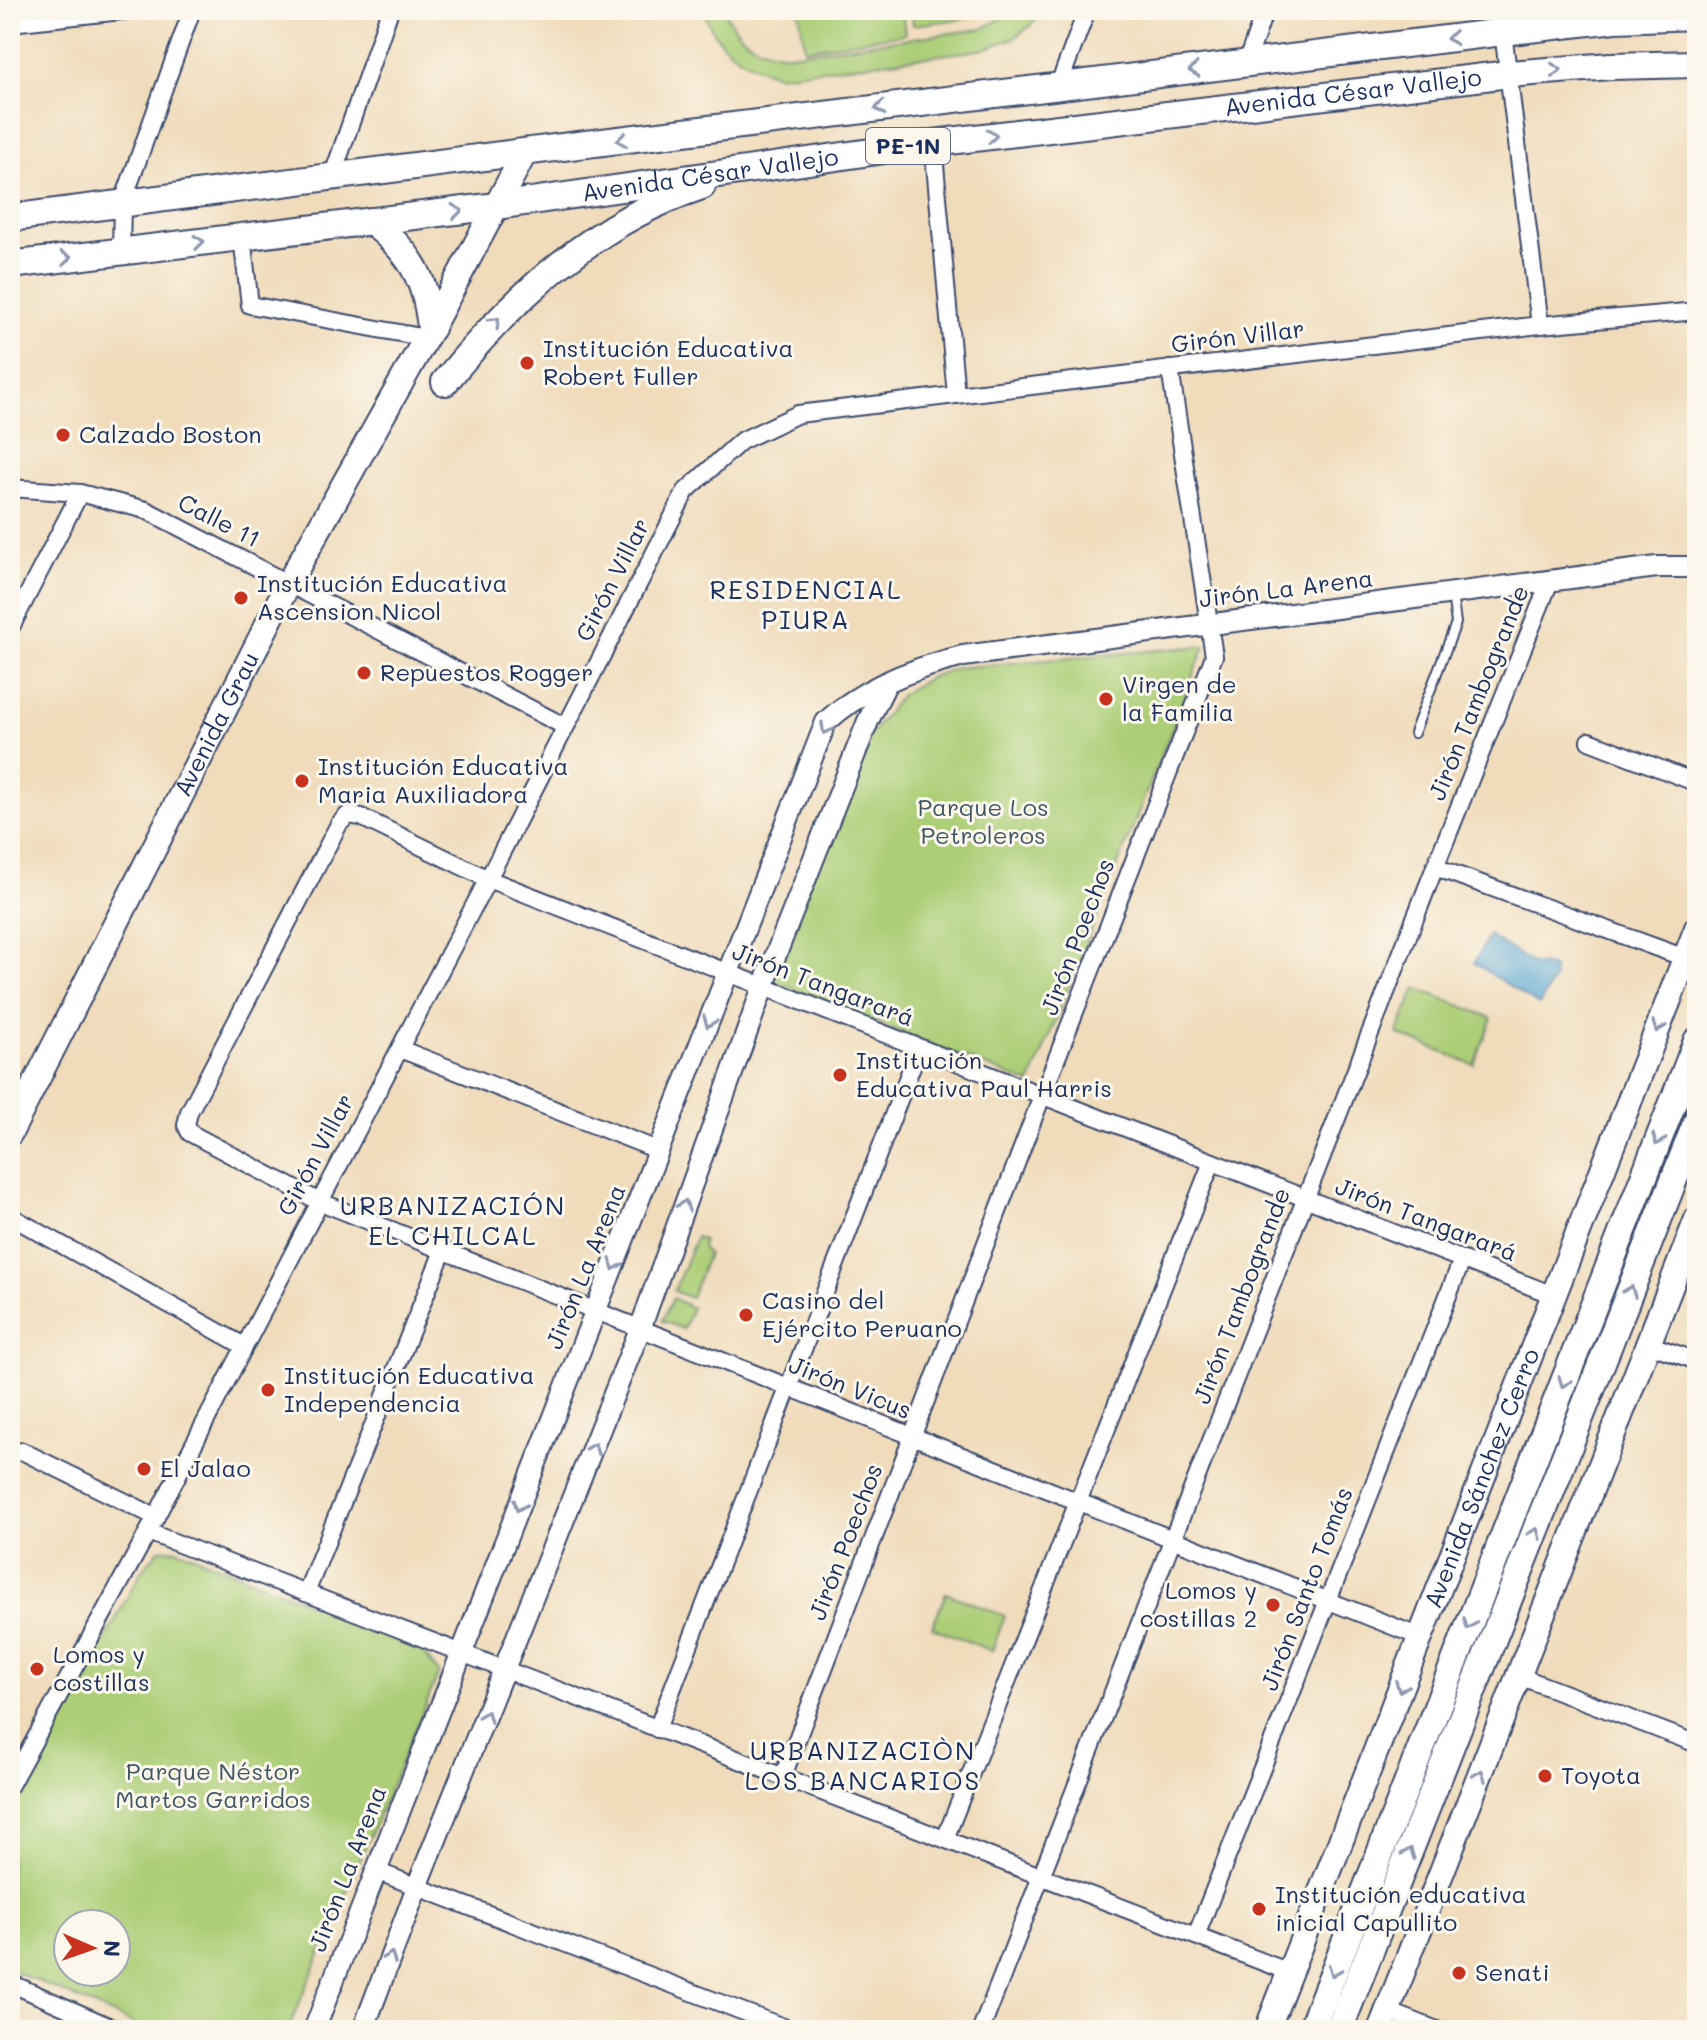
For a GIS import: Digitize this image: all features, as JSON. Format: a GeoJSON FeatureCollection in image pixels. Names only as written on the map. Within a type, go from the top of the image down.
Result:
{"type":"FeatureCollection","features":[{"type":"Feature","properties":{"kind":"main road","name":"Avenida César Vallejo"},"geometry":{"type":"LineString","coordinates":[[10,218],[1503,32],[1615,19],[1697,16]]}},
{"type":"Feature","properties":{"kind":"main road","name":"Avenida César Vallejo"},"geometry":{"type":"LineString","coordinates":[[10,265],[497,206],[933,143],[1509,74],[1611,66],[1697,64]]}},
{"type":"Feature","properties":{"kind":"main road","name":"Avenida Grau"},"geometry":{"type":"LineString","coordinates":[[10,1133],[288,584],[524,154]]}},
{"type":"Feature","properties":{"kind":"main road"},"geometry":{"type":"LineString","coordinates":[[445,382],[485,333],[530,288],[579,249],[633,216],[676,196],[750,170]]}},
{"type":"Feature","properties":{"kind":"main road"},"geometry":{"type":"LineString","coordinates":[[370,221],[408,255],[421,278],[428,302],[428,333]]}},
{"type":"Feature","properties":{"kind":"main road","name":"Avenida Sánchez Cerro"},"geometry":{"type":"LineString","coordinates":[[1267,2030],[1697,928]]}},
{"type":"Feature","properties":{"kind":"main road","name":"Avenida Sánchez Cerro"},"geometry":{"type":"LineString","coordinates":[[1311,2030],[1697,1041]]}},
{"type":"Feature","properties":{"kind":"main road"},"geometry":{"type":"LineString","coordinates":[[1339,2030],[1697,1121]]}},
{"type":"Feature","properties":{"kind":"main road"},"geometry":{"type":"LineString","coordinates":[[1384,2021],[1697,1219]]}},
{"type":"Feature","properties":{"kind":"street"},"geometry":{"type":"LineString","coordinates":[[10,23],[131,10]]}},
{"type":"Feature","properties":{"kind":"street"},"geometry":{"type":"LineString","coordinates":[[121,251],[122,204],[192,10]]}},
{"type":"Feature","properties":{"kind":"street"},"geometry":{"type":"LineString","coordinates":[[332,177],[390,10]]}},
{"type":"Feature","properties":{"kind":"street"},"geometry":{"type":"LineString","coordinates":[[1058,87],[1087,10]]}},
{"type":"Feature","properties":{"kind":"street"},"geometry":{"type":"LineString","coordinates":[[1246,64],[1265,10]]}},
{"type":"Feature","properties":{"kind":"street"},"geometry":{"type":"LineString","coordinates":[[1503,32],[1540,325]]}},
{"type":"Feature","properties":{"kind":"street"},"geometry":{"type":"LineString","coordinates":[[933,143],[956,395]]}},
{"type":"Feature","properties":{"kind":"street"},"geometry":{"type":"LineString","coordinates":[[242,237],[250,305],[428,333]]}},
{"type":"Feature","properties":{"kind":"street","name":"Girón Villar"},"geometry":{"type":"LineString","coordinates":[[10,1785],[152,1524],[686,491],[741,441],[798,414],[1540,325],[1697,311]]}},
{"type":"Feature","properties":{"kind":"street","name":"Jirón Poechos"},"geometry":{"type":"LineString","coordinates":[[783,1776],[1042,1096],[1214,656],[1170,369]]}},
{"type":"Feature","properties":{"kind":"street","name":"Calle 11"},"geometry":{"type":"LineString","coordinates":[[10,488],[80,493],[146,510],[564,726]]}},
{"type":"Feature","properties":{"kind":"street"},"geometry":{"type":"LineString","coordinates":[[10,629],[80,493]]}},
{"type":"Feature","properties":{"kind":"street","name":"Jirón La Arena"},"geometry":{"type":"LineString","coordinates":[[314,2030],[826,722],[848,702],[922,666],[963,656],[1657,567],[1697,567]]}},
{"type":"Feature","properties":{"kind":"street","name":"Jirón Tambogrande"},"geometry":{"type":"LineString","coordinates":[[981,2030],[1435,867],[1550,581]]}},
{"type":"Feature","properties":{"kind":"street"},"geometry":{"type":"LineString","coordinates":[[363,2030],[640,1329],[763,987],[868,721],[886,684]]}},
{"type":"Feature","properties":{"kind":"street"},"geometry":{"type":"LineString","coordinates":[[1589,741],[1697,783]]}},
{"type":"Feature","properties":{"kind":"street","name":"Jirón Tangarará"},"geometry":{"type":"LineString","coordinates":[[186,1125],[189,1112],[339,824],[348,815],[361,817],[488,879],[1553,1295]]}},
{"type":"Feature","properties":{"kind":"street"},"geometry":{"type":"LineString","coordinates":[[1435,867],[1685,958]]}},
{"type":"Feature","properties":{"kind":"street"},"geometry":{"type":"LineString","coordinates":[[657,1729],[919,1048]]}},
{"type":"Feature","properties":{"kind":"street"},"geometry":{"type":"LineString","coordinates":[[400,1049],[660,1151]]}},
{"type":"Feature","properties":{"kind":"street","name":"Jirón Vicus"},"geometry":{"type":"LineString","coordinates":[[186,1125],[190,1133],[318,1201],[1420,1637]]}},
{"type":"Feature","properties":{"kind":"street"},"geometry":{"type":"LineString","coordinates":[[945,1839],[1212,1162]]}},
{"type":"Feature","properties":{"kind":"street"},"geometry":{"type":"LineString","coordinates":[[10,1216],[244,1346]]}},
{"type":"Feature","properties":{"kind":"street"},"geometry":{"type":"LineString","coordinates":[[306,1593],[443,1251]]}},
{"type":"Feature","properties":{"kind":"street","name":"Jirón Santo Tomás"},"geometry":{"type":"LineString","coordinates":[[1196,1936],[1462,1260]]}},
{"type":"Feature","properties":{"kind":"street"},"geometry":{"type":"LineString","coordinates":[[1648,1344],[1697,1361]]}},
{"type":"Feature","properties":{"kind":"street"},"geometry":{"type":"LineString","coordinates":[[10,1454],[22,1451],[152,1524],[306,1593],[1289,1972]]}},
{"type":"Feature","properties":{"kind":"street"},"geometry":{"type":"LineString","coordinates":[[1519,1676],[1697,1744]]}},
{"type":"Feature","properties":{"kind":"street"},"geometry":{"type":"LineString","coordinates":[[376,1871],[791,2030]]}},
{"type":"Feature","properties":{"kind":"street"},"geometry":{"type":"LineString","coordinates":[[10,1983],[117,2030]]}},
{"type":"Feature","properties":{"kind":"street"},"geometry":{"type":"LineString","coordinates":[[1384,2021],[1437,2030]]}},
{"type":"Feature","properties":{"kind":"lane"},"geometry":{"type":"LineString","coordinates":[[1414,733],[1456,623],[1452,593]]}},
{"type":"Feature","properties":{"kind":"green space"},"geometry":{"type":"Polygon","coordinates":[[[704,10],[724,10],[736,29],[750,42],[767,50],[789,54],[982,29],[1017,10],[1044,10],[1014,38],[981,50],[778,75],[732,52],[715,34],[704,10]]]}},
{"type":"Feature","properties":{"kind":"green space"},"geometry":{"type":"Polygon","coordinates":[[[799,10],[902,10],[905,34],[805,49],[799,10]]]}},
{"type":"Feature","properties":{"kind":"green space"},"geometry":{"type":"Polygon","coordinates":[[[911,10],[970,10],[971,18],[913,25],[911,10]]]}},
{"type":"Feature","properties":{"kind":"green space","name":"Parque Los Petroleros"},"geometry":{"type":"Polygon","coordinates":[[[1205,646],[1030,1084],[771,980],[863,744],[901,695],[928,678],[956,668],[1205,646]]]}},
{"type":"Feature","properties":{"kind":"green space"},"geometry":{"type":"Polygon","coordinates":[[[1416,988],[1492,1018],[1474,1065],[1397,1034],[1416,988]]]}},
{"type":"Feature","properties":{"kind":"green space"},"geometry":{"type":"Polygon","coordinates":[[[696,1237],[703,1240],[702,1247],[708,1254],[691,1298],[674,1291],[696,1237]]]}},
{"type":"Feature","properties":{"kind":"green space"},"geometry":{"type":"Polygon","coordinates":[[[673,1298],[692,1308],[683,1329],[662,1321],[673,1298]]]}},
{"type":"Feature","properties":{"kind":"green space","name":"Parque Néstor Martos Garridos"},"geometry":{"type":"Polygon","coordinates":[[[177,1549],[420,1649],[439,1673],[288,2030],[148,2030],[53,1988],[132,1988],[132,1908],[52,1908],[52,1988],[10,1969],[10,1818],[142,1570],[159,1550],[177,1549]]]}},
{"type":"Feature","properties":{"kind":"green space"},"geometry":{"type":"Polygon","coordinates":[[[946,1593],[1005,1616],[992,1651],[932,1627],[946,1593]]]}},
{"type":"Feature","properties":{"kind":"water"},"geometry":{"type":"Polygon","coordinates":[[[1489,935],[1536,966],[1541,964],[1553,968],[1554,979],[1539,1005],[1474,963],[1489,935]]]}},
{"type":"Feature","properties":{"kind":"place","name":"Institución Educativa Robert Fuller"},"geometry":{"type":"Point","coordinates":[527,363]}},
{"type":"Feature","properties":{"kind":"place","name":"Calzado Boston"},"geometry":{"type":"Point","coordinates":[63,435]}},
{"type":"Feature","properties":{"kind":"place","name":"Institución Educativa Ascension Nicol"},"geometry":{"type":"Point","coordinates":[241,598]}},
{"type":"Feature","properties":{"kind":"place","name":"Repuestos Rogger"},"geometry":{"type":"Point","coordinates":[364,673]}},
{"type":"Feature","properties":{"kind":"place","name":"Virgen de la Familia"},"geometry":{"type":"Point","coordinates":[1106,699]}},
{"type":"Feature","properties":{"kind":"place","name":"Institución Educativa Maria Auxiliadora"},"geometry":{"type":"Point","coordinates":[302,781]}},
{"type":"Feature","properties":{"kind":"place","name":"Institución Educativa Paul Harris"},"geometry":{"type":"Point","coordinates":[840,1075]}},
{"type":"Feature","properties":{"kind":"place","name":"Casino del Ejército Peruano"},"geometry":{"type":"Point","coordinates":[746,1315]}},
{"type":"Feature","properties":{"kind":"place","name":"Institución Educativa Independencia"},"geometry":{"type":"Point","coordinates":[268,1390]}},
{"type":"Feature","properties":{"kind":"place","name":"El Jalao"},"geometry":{"type":"Point","coordinates":[144,1469]}},
{"type":"Feature","properties":{"kind":"place","name":"Lomos y costillas 2"},"geometry":{"type":"Point","coordinates":[1273,1605]}},
{"type":"Feature","properties":{"kind":"place","name":"Lomos y costillas"},"geometry":{"type":"Point","coordinates":[37,1669]}},
{"type":"Feature","properties":{"kind":"place","name":"Toyota"},"geometry":{"type":"Point","coordinates":[1545,1776]}},
{"type":"Feature","properties":{"kind":"place","name":"Institución educativa inicial Capullito"},"geometry":{"type":"Point","coordinates":[1259,1909]}},
{"type":"Feature","properties":{"kind":"place","name":"Senati"},"geometry":{"type":"Point","coordinates":[1459,1973]}},
{"type":"Feature","properties":{"kind":"district","name":"RESIDENCIAL PIURA"},"geometry":{"type":"Point","coordinates":[806,605]}},
{"type":"Feature","properties":{"kind":"district","name":"URBANIZACIÓN EL CHILCAL"},"geometry":{"type":"Point","coordinates":[453,1221]}},
{"type":"Feature","properties":{"kind":"district","name":"URBANIZACIÒN LOS BANCARIOS"},"geometry":{"type":"Point","coordinates":[863,1766]}}]}
